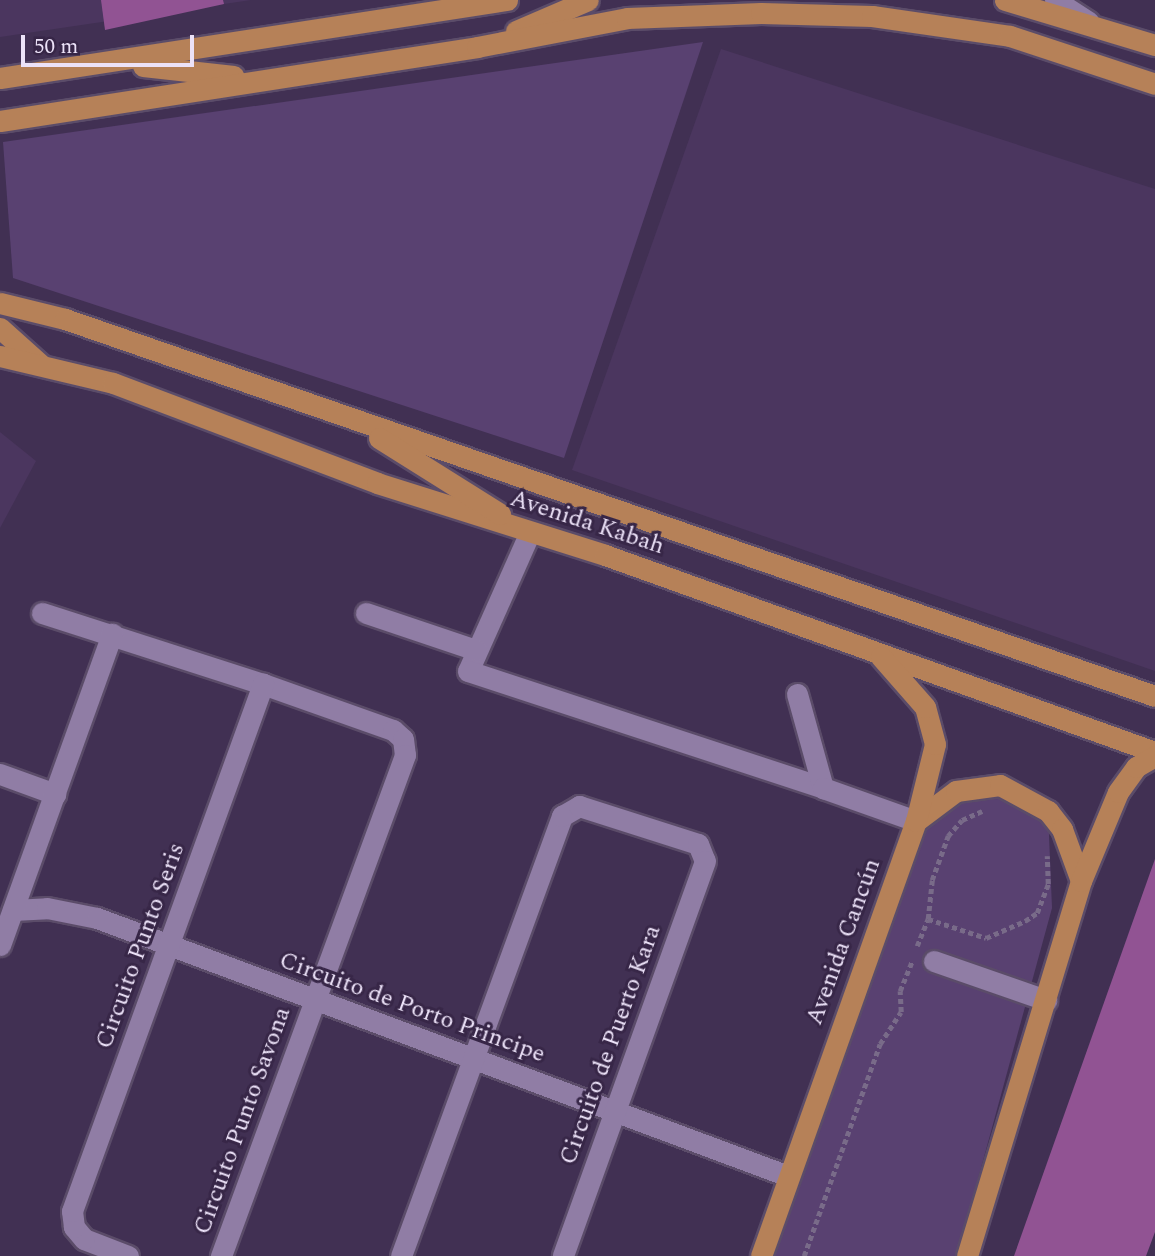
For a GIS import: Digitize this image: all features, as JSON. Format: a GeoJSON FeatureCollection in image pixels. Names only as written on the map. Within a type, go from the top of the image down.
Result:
{"type":"FeatureCollection","features":[{"type":"Feature","properties":{"kind":"main road"},"geometry":{"type":"LineString","coordinates":[[0,78],[117,63],[507,0]]}},
{"type":"Feature","properties":{"kind":"main road"},"geometry":{"type":"LineString","coordinates":[[477,47],[588,0]]}},
{"type":"Feature","properties":{"kind":"main road"},"geometry":{"type":"LineString","coordinates":[[1005,0],[1089,22],[1155,45]]}},
{"type":"Feature","properties":{"kind":"main road"},"geometry":{"type":"LineString","coordinates":[[0,121],[477,47],[627,18],[761,13],[872,16],[1010,36],[1155,84]]}},
{"type":"Feature","properties":{"kind":"main road"},"geometry":{"type":"LineString","coordinates":[[117,63],[273,80]]}},
{"type":"Feature","properties":{"kind":"main road","name":"Avenida Kabah"},"geometry":{"type":"LineString","coordinates":[[0,303],[65,318],[348,419],[1155,696]]}},
{"type":"Feature","properties":{"kind":"main road"},"geometry":{"type":"LineString","coordinates":[[0,328],[44,367]]}},
{"type":"Feature","properties":{"kind":"main road","name":"Avenida Kabah"},"geometry":{"type":"LineString","coordinates":[[0,356],[113,383],[365,479],[823,631],[880,655],[1155,754]]}},
{"type":"Feature","properties":{"kind":"main road"},"geometry":{"type":"LineString","coordinates":[[348,419],[530,532]]}},
{"type":"Feature","properties":{"kind":"main road","name":"Avenida Cancún"},"geometry":{"type":"LineString","coordinates":[[761,1256],[916,821],[935,744],[925,707],[880,655]]}},
{"type":"Feature","properties":{"kind":"main road"},"geometry":{"type":"LineString","coordinates":[[967,1256],[1080,881],[1118,792],[1136,767],[1155,754]]}},
{"type":"Feature","properties":{"kind":"main road"},"geometry":{"type":"LineString","coordinates":[[916,821],[956,791],[1000,785],[1048,811],[1062,829],[1080,881]]}},
{"type":"Feature","properties":{"kind":"street"},"geometry":{"type":"LineString","coordinates":[[1055,0],[1089,22]]}},
{"type":"Feature","properties":{"kind":"street"},"geometry":{"type":"LineString","coordinates":[[530,532],[468,671],[916,821]]}},
{"type":"Feature","properties":{"kind":"street"},"geometry":{"type":"LineString","coordinates":[[366,612],[476,650]]}},
{"type":"Feature","properties":{"kind":"street"},"geometry":{"type":"LineString","coordinates":[[42,613],[263,684]]}},
{"type":"Feature","properties":{"kind":"street"},"geometry":{"type":"LineString","coordinates":[[0,943],[112,635]]}},
{"type":"Feature","properties":{"kind":"street","name":"Circuito Punto Savona"},"geometry":{"type":"LineString","coordinates":[[221,1256],[405,755],[403,739],[393,730],[263,684]]}},
{"type":"Feature","properties":{"kind":"street","name":"Circuito Punto Seris"},"geometry":{"type":"LineString","coordinates":[[128,1256],[84,1239],[74,1227],[72,1211],[263,684]]}},
{"type":"Feature","properties":{"kind":"street"},"geometry":{"type":"LineString","coordinates":[[797,694],[823,788]]}},
{"type":"Feature","properties":{"kind":"street"},"geometry":{"type":"LineString","coordinates":[[0,774],[55,794]]}},
{"type":"Feature","properties":{"kind":"street","name":"Circuito de Puerto Kara"},"geometry":{"type":"LineString","coordinates":[[473,1057],[562,816],[569,808],[579,806],[698,844],[704,851],[705,861],[563,1256]]}},
{"type":"Feature","properties":{"kind":"street","name":"Circuito de Porto Principe"},"geometry":{"type":"LineString","coordinates":[[13,910],[47,908],[96,918],[168,947],[473,1057],[615,1114],[788,1176]]}},
{"type":"Feature","properties":{"kind":"street"},"geometry":{"type":"LineString","coordinates":[[934,961],[1046,1000]]}},
{"type":"Feature","properties":{"kind":"street"},"geometry":{"type":"LineString","coordinates":[[401,1256],[473,1057]]}},
{"type":"Feature","properties":{"kind":"path"},"geometry":{"type":"LineString","coordinates":[[804,1256],[880,1044],[901,1012],[900,991],[928,919],[932,880],[948,836],[961,820],[986,809]]}},
{"type":"Feature","properties":{"kind":"path"},"geometry":{"type":"LineString","coordinates":[[928,919],[986,938],[1025,921],[1037,913],[1048,884],[1047,851]]}},
{"type":"Feature","properties":{"kind":"shaded area"},"geometry":{"type":"Polygon","coordinates":[[[0,0],[251,0],[0,37],[0,0]]]}},
{"type":"Feature","properties":{"kind":"shaded area"},"geometry":{"type":"Polygon","coordinates":[[[703,42],[564,458],[13,278],[3,142],[703,42]]]}},
{"type":"Feature","properties":{"kind":"shaded area"},"geometry":{"type":"Polygon","coordinates":[[[721,49],[1155,189],[1155,671],[572,470],[721,49]]]}},
{"type":"Feature","properties":{"kind":"shaded area"},"geometry":{"type":"Polygon","coordinates":[[[0,432],[36,461],[0,528],[0,432]]]}},
{"type":"Feature","properties":{"kind":"shaded area"},"geometry":{"type":"Polygon","coordinates":[[[990,786],[1048,811],[1052,908],[957,1256],[764,1256],[916,821],[990,786]]]}},
{"type":"Feature","properties":{"kind":"building"},"geometry":{"type":"Polygon","coordinates":[[[101,0],[223,0],[224,4],[105,30],[101,0]]]}},
{"type":"Feature","properties":{"kind":"building"},"geometry":{"type":"Polygon","coordinates":[[[1155,859],[1155,1232],[1146,1256],[1014,1256],[1155,859]]]}}]}
